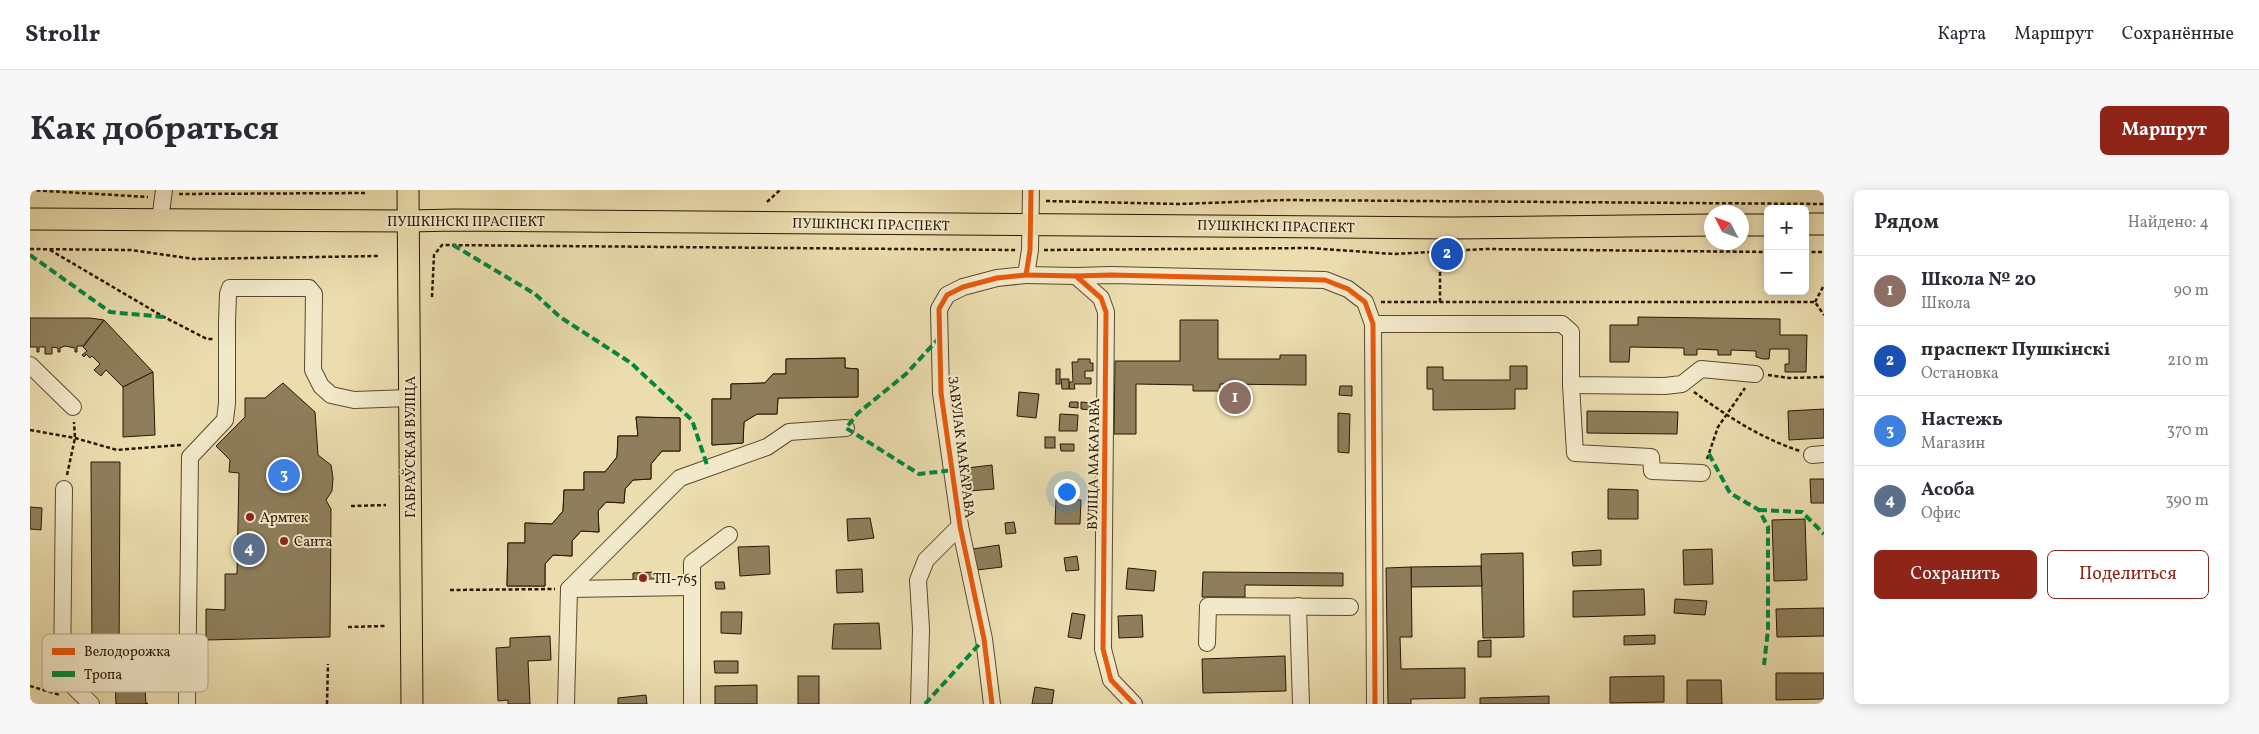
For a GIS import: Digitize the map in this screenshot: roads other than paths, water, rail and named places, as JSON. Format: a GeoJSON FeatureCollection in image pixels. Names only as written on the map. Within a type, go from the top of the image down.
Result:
{"type":"FeatureCollection","features":[{"type":"Feature","properties":{"kind":"main road","name":"ГАБРАЎСКАЯ ВУЛІЦА"},"geometry":{"type":"LineString","coordinates":[[408,190],[412,704]]}},
{"type":"Feature","properties":{"kind":"main road","name":"ПУШКІНСКІ ПРАСПЕКТ"},"geometry":{"type":"LineString","coordinates":[[30,219],[455,220],[1452,228],[1704,226]]}},
{"type":"Feature","properties":{"kind":"main road"},"geometry":{"type":"LineString","coordinates":[[1809,224],[1824,224]]}},
{"type":"Feature","properties":{"kind":"main road"},"geometry":{"type":"LineString","coordinates":[[1749,225],[1764,225]]}},
{"type":"Feature","properties":{"kind":"street"},"geometry":{"type":"LineString","coordinates":[[160,220],[162,192]]}},
{"type":"Feature","properties":{"kind":"street"},"geometry":{"type":"LineString","coordinates":[[1031,196],[1030,250],[1026,274],[1325,280],[1348,289],[1365,302],[1373,324],[1375,704]]}},
{"type":"Feature","properties":{"kind":"street","name":"ЗАВУЛАК МАКАРАВА"},"geometry":{"type":"LineString","coordinates":[[992,704],[984,639],[960,526],[941,393],[939,310],[947,295],[963,287],[997,278],[1026,274]]}},
{"type":"Feature","properties":{"kind":"street","name":"ВУЛІЦА МАКАРАВА"},"geometry":{"type":"LineString","coordinates":[[1076,276],[1100,298],[1106,312],[1103,649],[1110,680],[1134,704]]}},
{"type":"Feature","properties":{"kind":"street"},"geometry":{"type":"LineString","coordinates":[[188,634],[190,457],[226,420],[228,403],[226,338],[228,294],[230,288],[309,288],[314,294],[313,370],[321,386],[332,395],[354,400],[409,398]]}},
{"type":"Feature","properties":{"kind":"street"},"geometry":{"type":"LineString","coordinates":[[1373,324],[1562,324],[1571,332],[1571,385],[1575,453],[1651,457],[1652,471],[1702,473]]}},
{"type":"Feature","properties":{"kind":"street"},"geometry":{"type":"LineString","coordinates":[[30,365],[73,407]]}},
{"type":"Feature","properties":{"kind":"street"},"geometry":{"type":"LineString","coordinates":[[1571,385],[1666,386],[1682,384],[1701,369],[1755,374]]}},
{"type":"Feature","properties":{"kind":"street"},"geometry":{"type":"LineString","coordinates":[[566,704],[569,589],[680,478],[767,447],[789,432],[846,428]]}},
{"type":"Feature","properties":{"kind":"street"},"geometry":{"type":"LineString","coordinates":[[62,634],[64,489]]}},
{"type":"Feature","properties":{"kind":"street"},"geometry":{"type":"LineString","coordinates":[[918,704],[921,629],[918,580],[926,560],[960,526]]}},
{"type":"Feature","properties":{"kind":"street"},"geometry":{"type":"LineString","coordinates":[[692,704],[692,563],[728,535]]}},
{"type":"Feature","properties":{"kind":"street"},"geometry":{"type":"LineString","coordinates":[[569,589],[691,587]]}},
{"type":"Feature","properties":{"kind":"street"},"geometry":{"type":"LineString","coordinates":[[1207,643],[1208,606],[1350,607]]}},
{"type":"Feature","properties":{"kind":"street"},"geometry":{"type":"LineString","coordinates":[[1298,606],[1301,704]]}},
{"type":"Feature","properties":{"kind":"street"},"geometry":{"type":"LineString","coordinates":[[79,692],[91,704]]}},
{"type":"Feature","properties":{"kind":"place","name":"праспект Пушкінскі"},"geometry":{"type":"Point","coordinates":[1447,254]}},
{"type":"Feature","properties":{"kind":"place","name":"Школа № 20"},"geometry":{"type":"Point","coordinates":[1235,398]}},
{"type":"Feature","properties":{"kind":"place","name":"Настежь"},"geometry":{"type":"Point","coordinates":[284,475]}},
{"type":"Feature","properties":{"kind":"place","name":"Армтек"},"geometry":{"type":"Point","coordinates":[250,517]}},
{"type":"Feature","properties":{"kind":"place","name":"Санта"},"geometry":{"type":"Point","coordinates":[284,541]}},
{"type":"Feature","properties":{"kind":"place","name":"Асоба"},"geometry":{"type":"Point","coordinates":[249,549]}},
{"type":"Feature","properties":{"kind":"place","name":"ТП-765"},"geometry":{"type":"Point","coordinates":[643,578]}}]}
